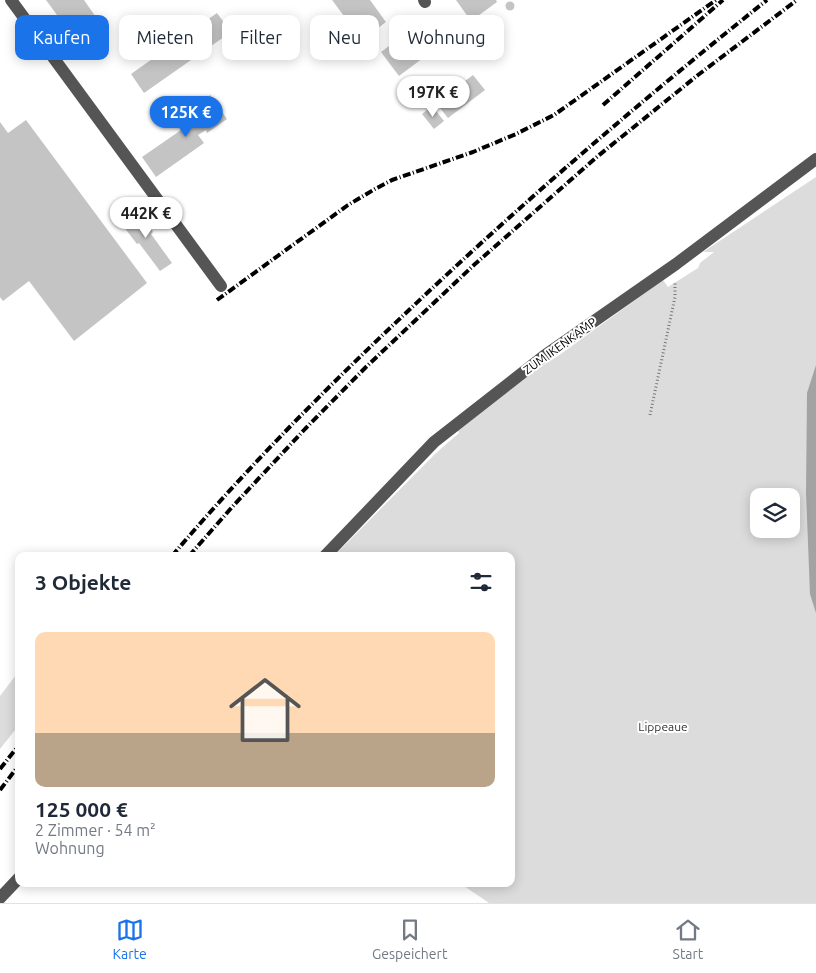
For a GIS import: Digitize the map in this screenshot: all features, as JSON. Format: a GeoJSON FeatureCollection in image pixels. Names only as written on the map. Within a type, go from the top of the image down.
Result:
{"type":"FeatureCollection","features":[{"type":"Feature","properties":{"kind":"street"},"geometry":{"type":"LineString","coordinates":[[11,0],[221,286]]}},
{"type":"Feature","properties":{"kind":"street","name":"ZUM IKENKAMP"},"geometry":{"type":"LineString","coordinates":[[329,552],[434,442],[544,356],[676,264],[816,159]]}},
{"type":"Feature","properties":{"kind":"street"},"geometry":{"type":"LineString","coordinates":[[0,898],[15,882]]}},
{"type":"Feature","properties":{"kind":"path"},"geometry":{"type":"LineString","coordinates":[[650,415],[675,297],[676,264]]}},
{"type":"Feature","properties":{"kind":"green space","name":"Lippeaue"},"geometry":{"type":"Polygon","coordinates":[[[816,177],[816,903],[489,903],[465,887],[515,887],[515,552],[338,552],[435,454],[459,433],[453,422],[558,356],[663,280],[668,287],[698,268],[700,263],[714,252],[703,252],[816,177]]]}},
{"type":"Feature","properties":{"kind":"green space"},"geometry":{"type":"Polygon","coordinates":[[[15,676],[15,730],[0,749],[0,696],[15,676]]]}},
{"type":"Feature","properties":{"kind":"shaded area"},"geometry":{"type":"Polygon","coordinates":[[[816,365],[816,613],[810,594],[806,492],[807,393],[816,365]]]}},
{"type":"Feature","properties":{"kind":"building"},"geometry":{"type":"Polygon","coordinates":[[[46,0],[84,0],[94,15],[57,15],[46,0]]]}},
{"type":"Feature","properties":{"kind":"building"},"geometry":{"type":"Polygon","coordinates":[[[332,0],[370,0],[386,22],[379,27],[379,15],[343,15],[332,0]]]}},
{"type":"Feature","properties":{"kind":"building"},"geometry":{"type":"Polygon","coordinates":[[[456,0],[496,0],[497,2],[479,15],[467,15],[456,0]]]}},
{"type":"Feature","properties":{"kind":"building"},"geometry":{"type":"Polygon","coordinates":[[[510,2],[514,6],[510,10],[506,6],[510,2]]]}},
{"type":"Feature","properties":{"kind":"building"},"geometry":{"type":"Polygon","coordinates":[[[217,13],[222,20],[222,38],[212,45],[212,17],[217,13]]]}},
{"type":"Feature","properties":{"kind":"building"},"geometry":{"type":"Polygon","coordinates":[[[389,46],[389,60],[420,60],[399,76],[381,52],[389,46]]]}},
{"type":"Feature","properties":{"kind":"building"},"geometry":{"type":"Polygon","coordinates":[[[151,60],[191,60],[144,93],[131,74],[151,60]]]}},
{"type":"Feature","properties":{"kind":"building"},"geometry":{"type":"Polygon","coordinates":[[[473,75],[485,90],[448,118],[436,103],[473,75]]]}},
{"type":"Feature","properties":{"kind":"building"},"geometry":{"type":"Polygon","coordinates":[[[210,95],[227,119],[207,133],[206,130],[198,135],[204,143],[156,177],[142,157],[197,119],[191,109],[210,95]]]}},
{"type":"Feature","properties":{"kind":"building"},"geometry":{"type":"Polygon","coordinates":[[[432,106],[444,121],[434,129],[422,114],[432,106]]]}},
{"type":"Feature","properties":{"kind":"building"},"geometry":{"type":"Polygon","coordinates":[[[26,120],[147,283],[74,341],[29,281],[3,301],[0,297],[0,122],[8,133],[26,120]]]}},
{"type":"Feature","properties":{"kind":"building"},"geometry":{"type":"Polygon","coordinates":[[[137,210],[153,232],[151,234],[172,263],[160,271],[120,222],[137,210]]]}},
{"type":"Feature","properties":{"kind":"railway"},"geometry":{"type":"LineString","coordinates":[[217,300],[348,205],[375,189],[392,180],[473,152],[554,115],[716,0]]}},
{"type":"Feature","properties":{"kind":"railway"},"geometry":{"type":"LineString","coordinates":[[603,105],[723,0]]}},
{"type":"Feature","properties":{"kind":"railway"},"geometry":{"type":"LineString","coordinates":[[176,552],[286,430],[451,270],[584,152],[767,0]]}},
{"type":"Feature","properties":{"kind":"railway"},"geometry":{"type":"LineString","coordinates":[[193,552],[305,429],[366,367],[475,264],[598,156],[698,75],[797,0]]}},
{"type":"Feature","properties":{"kind":"railway"},"geometry":{"type":"LineString","coordinates":[[0,769],[15,750]]}},
{"type":"Feature","properties":{"kind":"railway"},"geometry":{"type":"LineString","coordinates":[[0,790],[15,770]]}}]}
